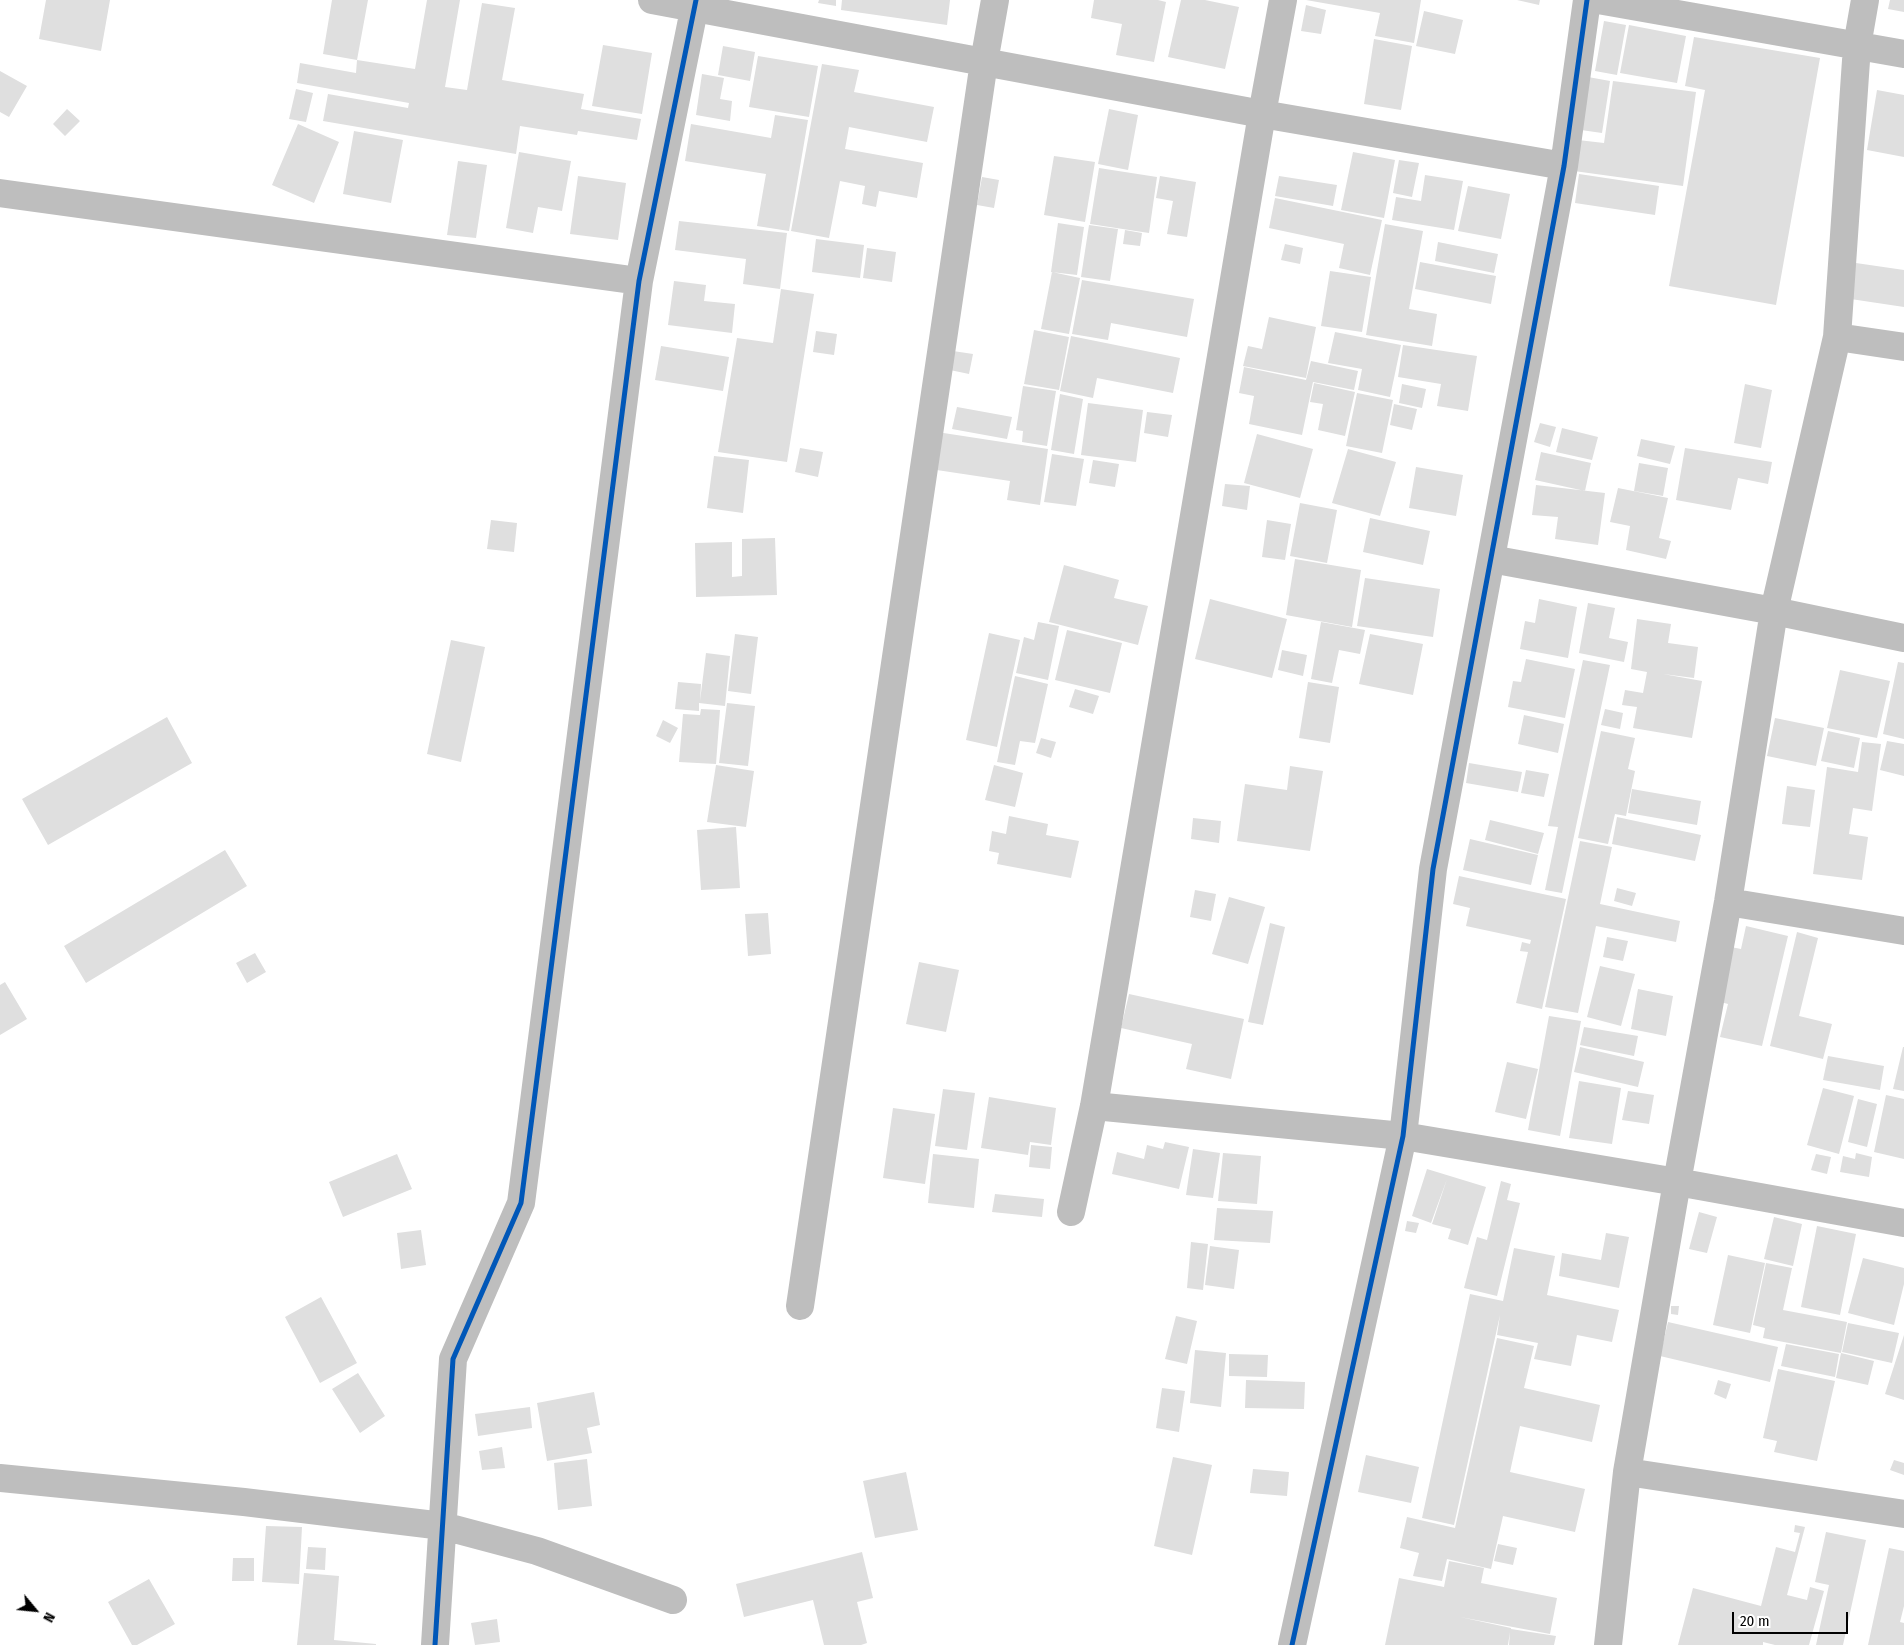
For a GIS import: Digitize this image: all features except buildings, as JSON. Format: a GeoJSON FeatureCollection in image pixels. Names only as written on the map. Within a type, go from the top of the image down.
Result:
{"type":"FeatureCollection","features":[{"type":"Feature","properties":{"kind":"street"},"geometry":{"type":"LineString","coordinates":[[652,0],[695,4],[984,62],[1262,114],[1564,166]]}},
{"type":"Feature","properties":{"kind":"street"},"geometry":{"type":"LineString","coordinates":[[800,1306],[984,62],[995,0]]}},
{"type":"Feature","properties":{"kind":"street"},"geometry":{"type":"LineString","coordinates":[[1071,1212],[1094,1106],[1283,0]]}},
{"type":"Feature","properties":{"kind":"street"},"geometry":{"type":"LineString","coordinates":[[1292,1645],[1403,1136],[1433,870],[1564,166],[1587,0]]}},
{"type":"Feature","properties":{"kind":"street"},"geometry":{"type":"LineString","coordinates":[[1598,0],[1904,54]]}},
{"type":"Feature","properties":{"kind":"street"},"geometry":{"type":"LineString","coordinates":[[1608,1645],[1627,1472],[1676,1182],[1728,902],[1774,611],[1837,337],[1857,46],[1865,0]]}},
{"type":"Feature","properties":{"kind":"street"},"geometry":{"type":"LineString","coordinates":[[435,1645],[453,1358],[520,1203],[640,281],[695,4]]}},
{"type":"Feature","properties":{"kind":"street"},"geometry":{"type":"LineString","coordinates":[[0,193],[640,281]]}},
{"type":"Feature","properties":{"kind":"street"},"geometry":{"type":"LineString","coordinates":[[1837,337],[1904,347]]}},
{"type":"Feature","properties":{"kind":"street"},"geometry":{"type":"LineString","coordinates":[[1491,559],[1774,611],[1904,638]]}},
{"type":"Feature","properties":{"kind":"street"},"geometry":{"type":"LineString","coordinates":[[1728,902],[1904,930]]}},
{"type":"Feature","properties":{"kind":"street"},"geometry":{"type":"LineString","coordinates":[[1094,1106],[1403,1136],[1904,1223]]}},
{"type":"Feature","properties":{"kind":"street"},"geometry":{"type":"LineString","coordinates":[[1627,1472],[1904,1514]]}},
{"type":"Feature","properties":{"kind":"street"},"geometry":{"type":"LineString","coordinates":[[0,1478],[244,1502],[443,1526],[536,1551],[673,1600]]}},
{"type":"Feature","properties":{"kind":"cycle path"},"geometry":{"type":"LineString","coordinates":[[435,1645],[453,1359],[521,1203],[639,281],[696,0]]}},
{"type":"Feature","properties":{"kind":"cycle path"},"geometry":{"type":"LineString","coordinates":[[1292,1645],[1403,1136],[1433,869],[1564,166],[1587,0]]}}]}
